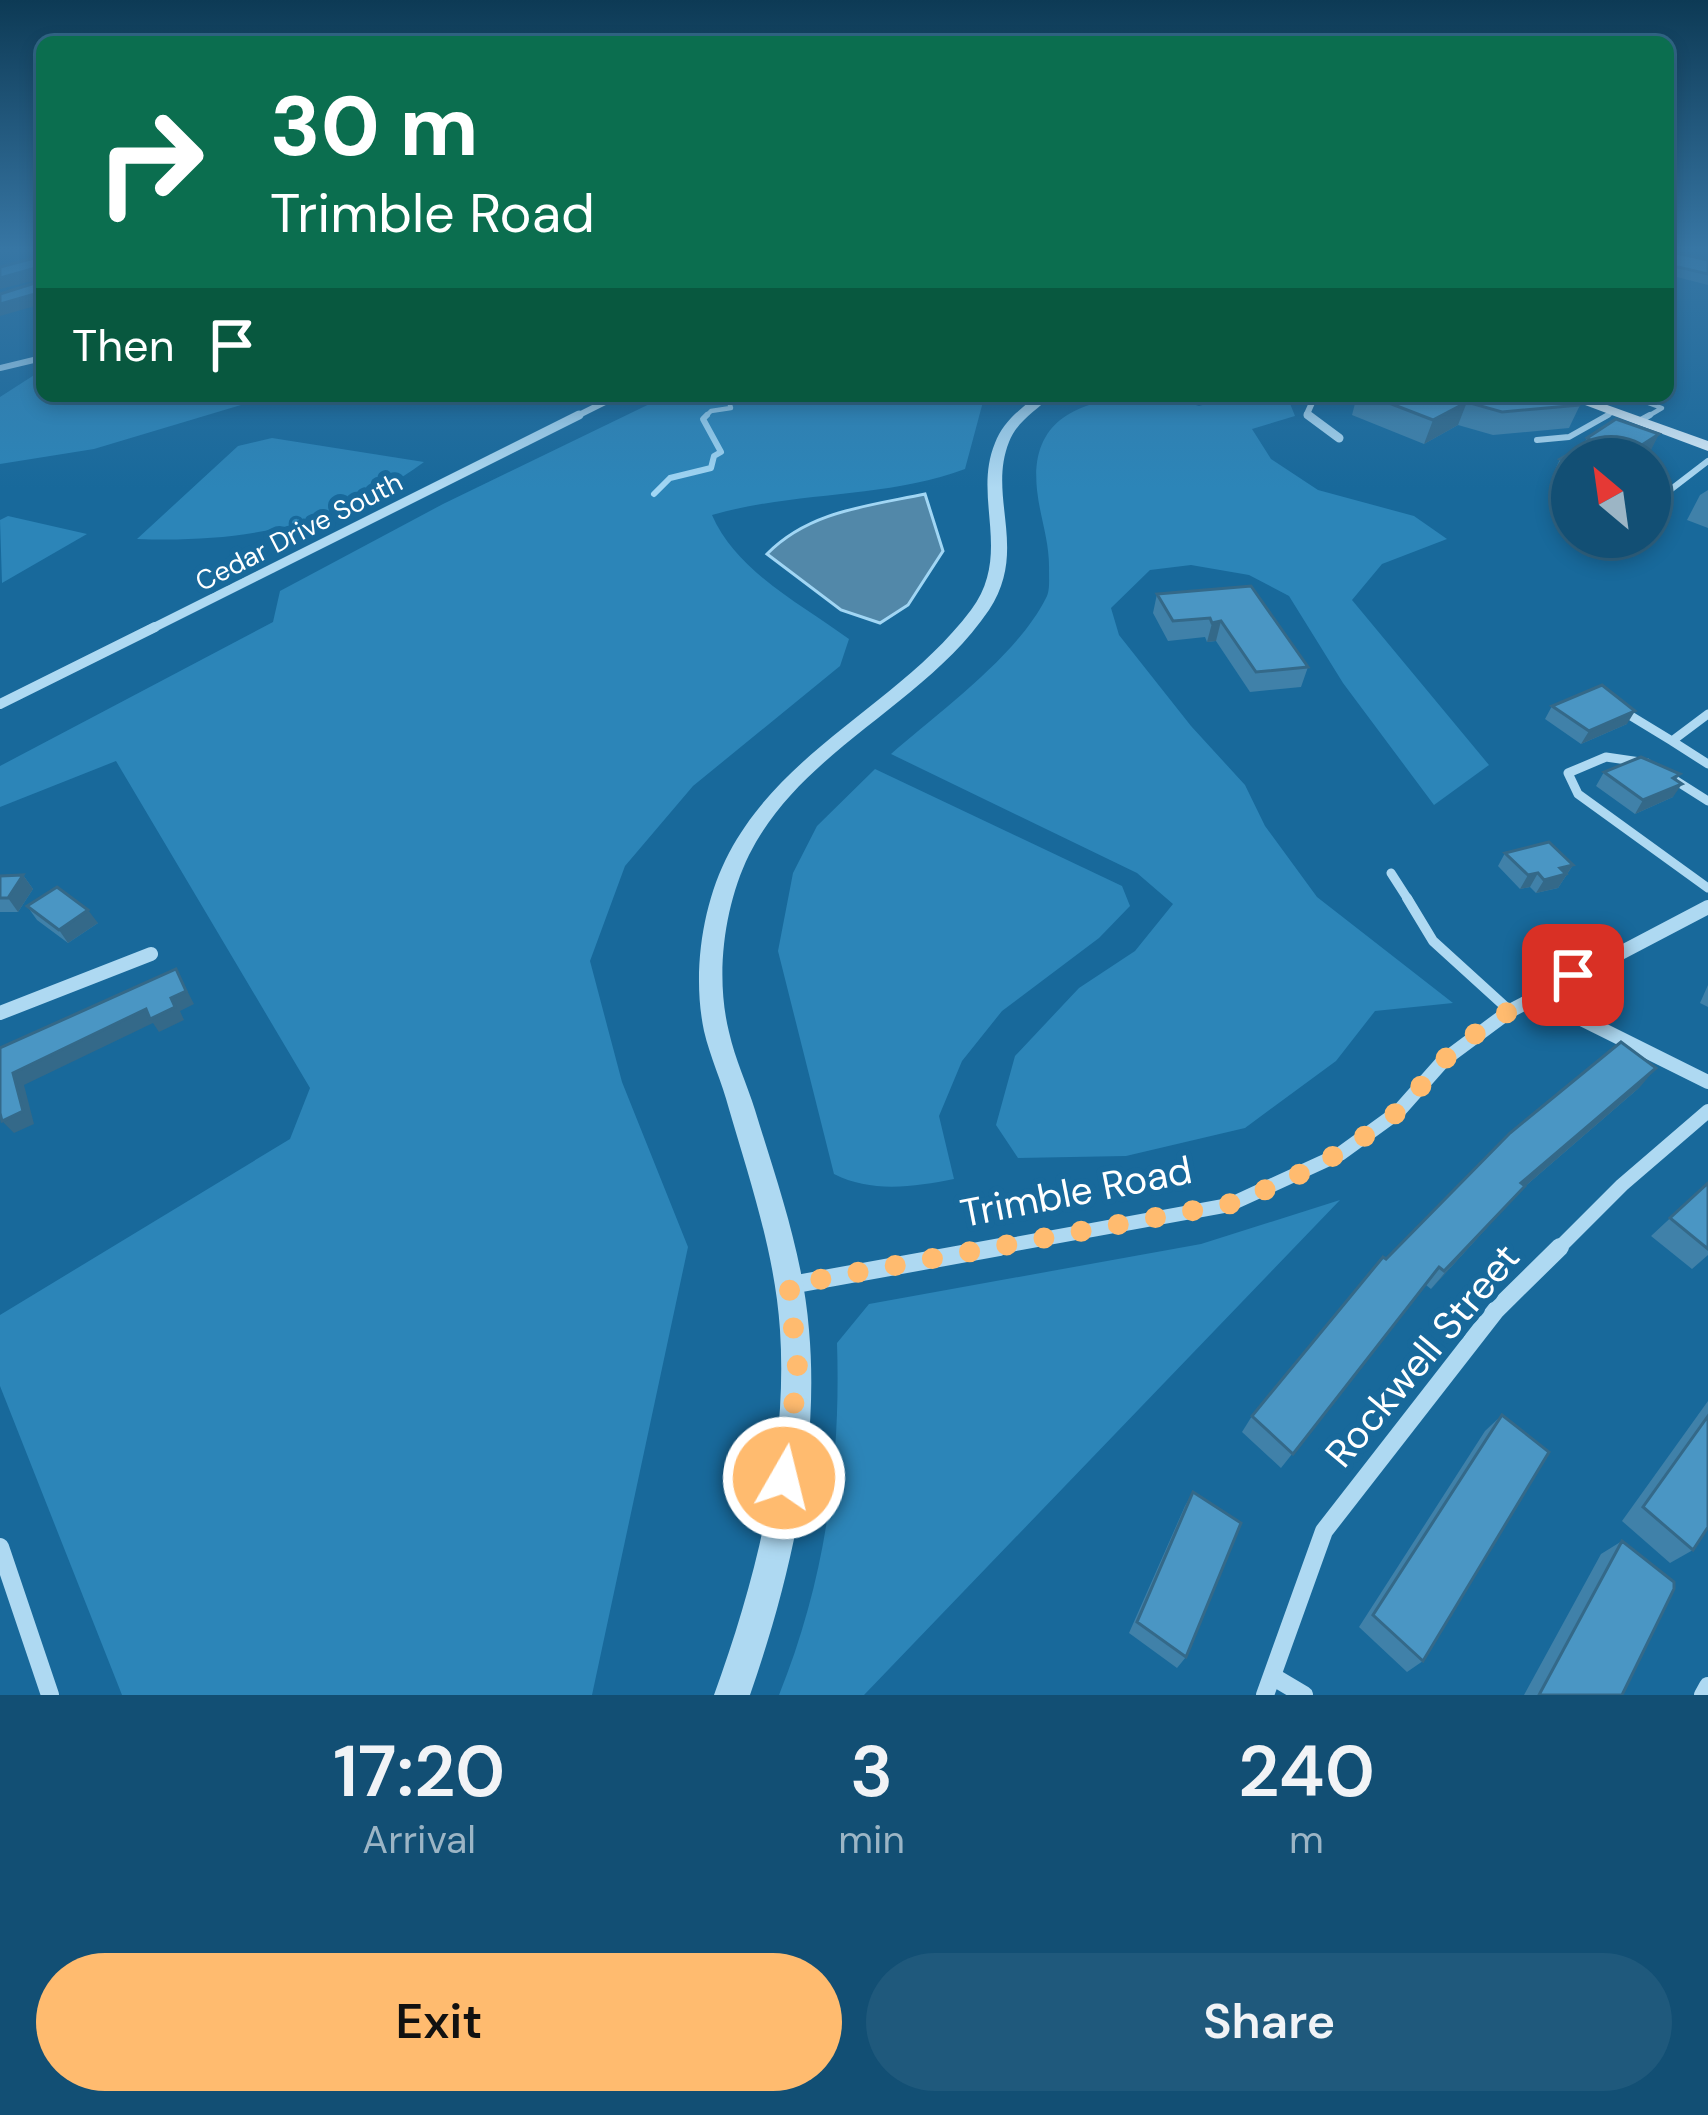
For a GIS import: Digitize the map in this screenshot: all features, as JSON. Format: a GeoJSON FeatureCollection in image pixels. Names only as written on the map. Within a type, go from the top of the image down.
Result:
{"type":"FeatureCollection","features":[{"type":"Feature","properties":{"kind":"main road"},"geometry":{"type":"LineString","coordinates":[[1585,402],[1708,446]]}},
{"type":"Feature","properties":{"kind":"street"},"geometry":{"type":"LineString","coordinates":[[0,368],[36,359]]}},
{"type":"Feature","properties":{"kind":"street","name":"Cedar Drive South"},"geometry":{"type":"LineString","coordinates":[[0,704],[605,402]]}},
{"type":"Feature","properties":{"kind":"street"},"geometry":{"type":"LineString","coordinates":[[732,1695],[747,1658],[775,1544],[798,1372],[789,1285],[714,1023],[721,903],[739,856],[770,800],[952,645],[990,596],[1001,571],[1004,538],[993,466],[997,447],[1018,416],[1037,402]]}},
{"type":"Feature","properties":{"kind":"street"},"geometry":{"type":"LineString","coordinates":[[1312,402],[1307,414],[1339,438]]}},
{"type":"Feature","properties":{"kind":"street","name":"Trimble Road"},"geometry":{"type":"LineString","coordinates":[[789,1285],[1027,1244],[1248,1198],[1340,1154],[1398,1112],[1444,1060],[1510,1011],[1703,913]]}},
{"type":"Feature","properties":{"kind":"street"},"geometry":{"type":"LineString","coordinates":[[0,1013],[151,954]]}},
{"type":"Feature","properties":{"kind":"street"},"geometry":{"type":"LineString","coordinates":[[1535,996],[1708,1082]]}},
{"type":"Feature","properties":{"kind":"street","name":"Rockwell Street"},"geometry":{"type":"LineString","coordinates":[[1269,1685],[1324,1531],[1496,1310],[1622,1185],[1708,1111]]}},
{"type":"Feature","properties":{"kind":"street"},"geometry":{"type":"LineString","coordinates":[[0,1547],[50,1695]]}},
{"type":"Feature","properties":{"kind":"street"},"geometry":{"type":"LineString","coordinates":[[1269,1685],[1304,1695]]}},
{"type":"Feature","properties":{"kind":"street"},"geometry":{"type":"LineString","coordinates":[[1703,1695],[1708,1686]]}},
{"type":"Feature","properties":{"kind":"lane"},"geometry":{"type":"LineString","coordinates":[[1639,422],[1663,408],[1646,402]]}},
{"type":"Feature","properties":{"kind":"lane"},"geometry":{"type":"LineString","coordinates":[[1537,440],[1569,437],[1613,412]]}},
{"type":"Feature","properties":{"kind":"lane"},"geometry":{"type":"LineString","coordinates":[[1671,489],[1706,464]]}},
{"type":"Feature","properties":{"kind":"lane"},"geometry":{"type":"LineString","coordinates":[[1626,713],[1708,764]]}},
{"type":"Feature","properties":{"kind":"lane"},"geometry":{"type":"LineString","coordinates":[[1672,741],[1708,714]]}},
{"type":"Feature","properties":{"kind":"lane"},"geometry":{"type":"LineString","coordinates":[[1708,801],[1638,758],[1582,760],[1568,773],[1578,794],[1708,888]]}},
{"type":"Feature","properties":{"kind":"lane"},"geometry":{"type":"LineString","coordinates":[[1391,873],[1433,941],[1510,1011]]}},
{"type":"Feature","properties":{"kind":"shaded area"},"geometry":{"type":"Polygon","coordinates":[[[36,374],[36,402],[251,402],[94,449],[0,464],[0,397],[36,374]]]}},
{"type":"Feature","properties":{"kind":"shaded area"},"geometry":{"type":"Polygon","coordinates":[[[654,402],[983,402],[965,469],[903,485],[712,515],[753,570],[849,639],[840,666],[693,786],[625,866],[590,961],[622,1082],[688,1247],[592,1695],[122,1695],[0,1386],[0,1315],[290,1139],[310,1088],[116,761],[0,807],[0,766],[273,622],[280,591],[443,504],[654,402]]]}},
{"type":"Feature","properties":{"kind":"shaded area"},"geometry":{"type":"Polygon","coordinates":[[[1289,402],[1295,416],[1252,429],[1271,459],[1318,490],[1414,516],[1447,539],[1382,564],[1352,600],[1489,765],[1434,805],[1343,683],[1289,596],[1249,575],[1191,565],[1150,570],[1111,608],[1119,635],[1245,785],[1265,826],[1317,897],[1453,1003],[1375,1011],[1336,1061],[1245,1128],[1126,1156],[1018,1158],[996,1125],[1015,1056],[1079,988],[1135,951],[1173,904],[1137,873],[891,754],[997,662],[1046,598],[1049,560],[1037,490],[1041,448],[1060,420],[1092,404],[1289,402]]]}},
{"type":"Feature","properties":{"kind":"shaded area"},"geometry":{"type":"Polygon","coordinates":[[[272,438],[424,462],[357,502],[288,526],[214,538],[137,539],[238,446],[272,438]]]}},
{"type":"Feature","properties":{"kind":"shaded area"},"geometry":{"type":"Polygon","coordinates":[[[925,494],[943,551],[908,605],[880,623],[841,610],[767,554],[820,519],[925,494]]]}},
{"type":"Feature","properties":{"kind":"shaded area"},"geometry":{"type":"Polygon","coordinates":[[[8,516],[87,534],[2,583],[0,520],[8,516]]]}},
{"type":"Feature","properties":{"kind":"shaded area"},"geometry":{"type":"Polygon","coordinates":[[[875,769],[1122,886],[1130,906],[1099,938],[1002,1011],[962,1061],[939,1116],[954,1179],[908,1186],[863,1184],[834,1174],[778,951],[793,873],[817,826],[875,769]]]}},
{"type":"Feature","properties":{"kind":"shaded area"},"geometry":{"type":"Polygon","coordinates":[[[1340,1200],[864,1695],[779,1695],[808,1609],[827,1522],[836,1433],[837,1343],[869,1304],[1201,1244],[1340,1200]]]}},
{"type":"Feature","properties":{"kind":"building"},"geometry":{"type":"Polygon","coordinates":[[[1386,402],[1467,402],[1433,420],[1386,402]]]}},
{"type":"Feature","properties":{"kind":"building"},"geometry":{"type":"Polygon","coordinates":[[[1467,402],[1580,405],[1502,412],[1467,402]]]}},
{"type":"Feature","properties":{"kind":"building"},"geometry":{"type":"Polygon","coordinates":[[[1616,419],[1659,434],[1653,438],[1587,438],[1616,419]]]}},
{"type":"Feature","properties":{"kind":"building"},"geometry":{"type":"Polygon","coordinates":[[[1251,586],[1308,667],[1256,672],[1221,621],[1173,621],[1157,594],[1251,586]]]}},
{"type":"Feature","properties":{"kind":"building"},"geometry":{"type":"Polygon","coordinates":[[[1602,685],[1635,711],[1589,731],[1552,706],[1602,685]]]}},
{"type":"Feature","properties":{"kind":"building"},"geometry":{"type":"Polygon","coordinates":[[[1641,757],[1680,774],[1673,778],[1682,784],[1643,800],[1604,772],[1641,757]]]}},
{"type":"Feature","properties":{"kind":"building"},"geometry":{"type":"Polygon","coordinates":[[[1549,842],[1573,865],[1560,868],[1566,874],[1544,880],[1538,873],[1528,875],[1505,853],[1549,842]]]}},
{"type":"Feature","properties":{"kind":"building"},"geometry":{"type":"Polygon","coordinates":[[[23,875],[8,898],[0,898],[0,876],[23,875]]]}},
{"type":"Feature","properties":{"kind":"building"},"geometry":{"type":"Polygon","coordinates":[[[57,887],[88,910],[59,930],[27,906],[57,887]]]}},
{"type":"Feature","properties":{"kind":"building"},"geometry":{"type":"Polygon","coordinates":[[[176,969],[186,991],[171,998],[175,1007],[150,1019],[146,1009],[13,1073],[23,1111],[2,1121],[0,1048],[176,969]]]}},
{"type":"Feature","properties":{"kind":"building"},"geometry":{"type":"Polygon","coordinates":[[[1621,1042],[1656,1068],[1521,1183],[1525,1186],[1444,1271],[1439,1267],[1293,1454],[1252,1416],[1383,1257],[1510,1133],[1621,1042]]]}},
{"type":"Feature","properties":{"kind":"building"},"geometry":{"type":"Polygon","coordinates":[[[1708,1183],[1708,1249],[1670,1218],[1708,1183]]]}},
{"type":"Feature","properties":{"kind":"building"},"geometry":{"type":"Polygon","coordinates":[[[1502,1415],[1549,1452],[1423,1661],[1373,1615],[1502,1415]]]}},
{"type":"Feature","properties":{"kind":"building"},"geometry":{"type":"Polygon","coordinates":[[[1708,1416],[1708,1527],[1693,1550],[1643,1507],[1708,1416]]]}},
{"type":"Feature","properties":{"kind":"building"},"geometry":{"type":"Polygon","coordinates":[[[1193,1492],[1241,1523],[1186,1657],[1137,1622],[1193,1492]]]}},
{"type":"Feature","properties":{"kind":"building"},"geometry":{"type":"Polygon","coordinates":[[[1622,1541],[1674,1582],[1674,1589],[1622,1695],[1539,1695],[1622,1541]]]}},
{"type":"Feature","properties":{"kind":"waterway"},"geometry":{"type":"LineString","coordinates":[[654,494],[670,478],[711,468],[714,456],[721,452],[703,419],[711,411],[731,408],[729,402]]}},
{"type":"Feature","properties":{"kind":"route"},"geometry":{"type":"LineString","coordinates":[[784,1478],[798,1372],[789,1285],[1229,1204],[1285,1183],[1340,1154],[1398,1112],[1444,1060],[1510,1011],[1573,975]]}}]}
